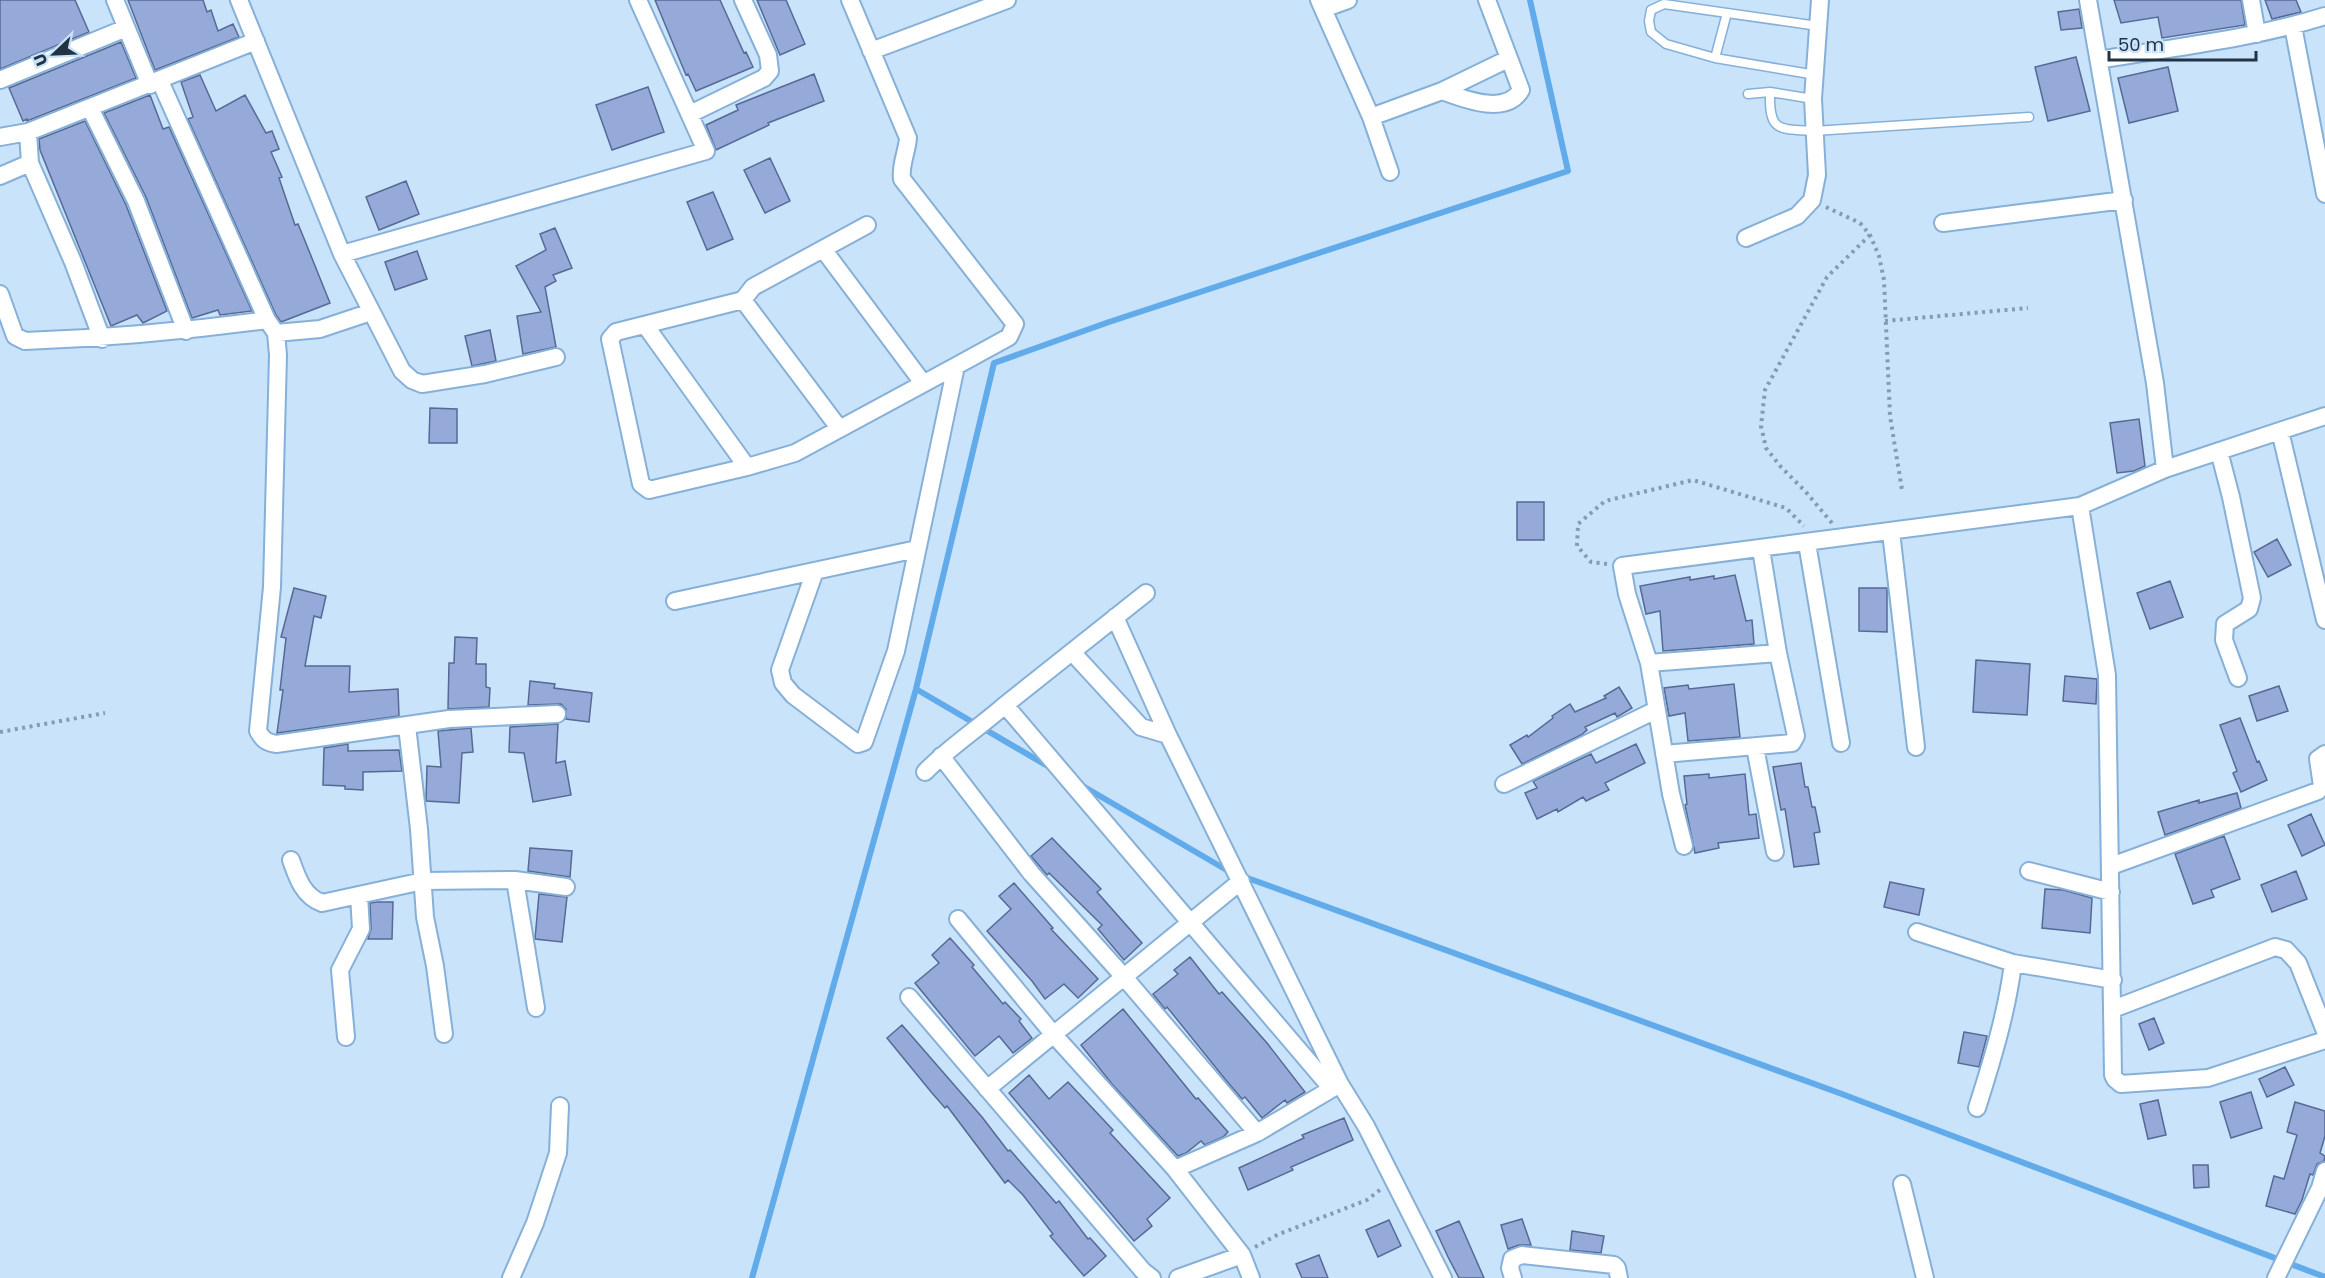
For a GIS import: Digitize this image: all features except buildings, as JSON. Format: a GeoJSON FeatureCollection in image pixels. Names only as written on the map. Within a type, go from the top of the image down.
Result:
{"type":"FeatureCollection","features":[{"type":"Feature","properties":{"kind":"street"},"geometry":{"type":"LineString","coordinates":[[115,0],[126,28],[155,83],[271,327],[278,355],[272,587],[258,731],[266,741],[276,744],[449,719],[557,714]]}},
{"type":"Feature","properties":{"kind":"street"},"geometry":{"type":"LineString","coordinates":[[239,0],[342,254],[402,371],[412,380],[422,384],[485,374],[556,357]]}},
{"type":"Feature","properties":{"kind":"street"},"geometry":{"type":"LineString","coordinates":[[342,254],[706,151],[638,0]]}},
{"type":"Feature","properties":{"kind":"street"},"geometry":{"type":"LineString","coordinates":[[690,114],[764,78],[770,71],[768,55],[743,0]]}},
{"type":"Feature","properties":{"kind":"street"},"geometry":{"type":"LineString","coordinates":[[850,0],[908,138],[908,150],[901,170],[902,179],[1015,324],[1009,337],[795,453],[649,490],[641,484],[610,339],[616,332],[743,300],[753,287],[867,225]]}},
{"type":"Feature","properties":{"kind":"street"},"geometry":{"type":"LineString","coordinates":[[871,51],[1007,0]]}},
{"type":"Feature","properties":{"kind":"street"},"geometry":{"type":"LineString","coordinates":[[1348,0],[1321,5],[1371,117],[1390,172]]}},
{"type":"Feature","properties":{"kind":"street"},"geometry":{"type":"LineString","coordinates":[[1442,91],[1470,102],[1498,104],[1512,100],[1521,90],[1487,0]]}},
{"type":"Feature","properties":{"kind":"street"},"geometry":{"type":"LineString","coordinates":[[1746,238],[1797,216],[1812,200],[1817,175],[1814,99],[1820,0]]}},
{"type":"Feature","properties":{"kind":"street"},"geometry":{"type":"LineString","coordinates":[[2088,0],[2155,383],[2165,469]]}},
{"type":"Feature","properties":{"kind":"street"},"geometry":{"type":"LineString","coordinates":[[2251,0],[2257,34]]}},
{"type":"Feature","properties":{"kind":"street"},"geometry":{"type":"LineString","coordinates":[[2099,60],[2257,34],[2325,16]]}},
{"type":"Feature","properties":{"kind":"street"},"geometry":{"type":"LineString","coordinates":[[2293,26],[2319,134],[2325,194]]}},
{"type":"Feature","properties":{"kind":"street"},"geometry":{"type":"LineString","coordinates":[[0,80],[126,28]]}},
{"type":"Feature","properties":{"kind":"street"},"geometry":{"type":"LineString","coordinates":[[0,137],[28,132],[256,41]]}},
{"type":"Feature","properties":{"kind":"street"},"geometry":{"type":"LineString","coordinates":[[1371,117],[1442,91],[1508,59]]}},
{"type":"Feature","properties":{"kind":"street"},"geometry":{"type":"LineString","coordinates":[[90,108],[136,201],[186,331]]}},
{"type":"Feature","properties":{"kind":"street"},"geometry":{"type":"LineString","coordinates":[[28,132],[30,163],[73,262],[102,339]]}},
{"type":"Feature","properties":{"kind":"street"},"geometry":{"type":"LineString","coordinates":[[0,176],[30,163]]}},
{"type":"Feature","properties":{"kind":"street"},"geometry":{"type":"LineString","coordinates":[[1943,223],[2124,200]]}},
{"type":"Feature","properties":{"kind":"street"},"geometry":{"type":"LineString","coordinates":[[823,249],[923,383]]}},
{"type":"Feature","properties":{"kind":"street"},"geometry":{"type":"LineString","coordinates":[[0,294],[15,336],[25,341],[102,339],[186,331],[271,327],[320,329],[371,312]]}},
{"type":"Feature","properties":{"kind":"street"},"geometry":{"type":"LineString","coordinates":[[743,300],[839,428]]}},
{"type":"Feature","properties":{"kind":"street"},"geometry":{"type":"LineString","coordinates":[[645,325],[747,467]]}},
{"type":"Feature","properties":{"kind":"street"},"geometry":{"type":"LineString","coordinates":[[815,571],[780,670],[783,683],[793,695],[858,744],[864,742],[896,651],[956,366]]}},
{"type":"Feature","properties":{"kind":"street"},"geometry":{"type":"LineString","coordinates":[[1684,846],[1664,754],[1649,663],[1622,566],[2080,506],[2165,469],[2325,416]]}},
{"type":"Feature","properties":{"kind":"street"},"geometry":{"type":"LineString","coordinates":[[2280,431],[2325,620]]}},
{"type":"Feature","properties":{"kind":"street"},"geometry":{"type":"LineString","coordinates":[[2219,451],[2252,598],[2249,609],[2225,624],[2224,640],[2238,678]]}},
{"type":"Feature","properties":{"kind":"street"},"geometry":{"type":"LineString","coordinates":[[2080,506],[2107,675],[2113,1075],[2121,1084],[2208,1078],[2325,1041]]}},
{"type":"Feature","properties":{"kind":"street"},"geometry":{"type":"LineString","coordinates":[[1891,532],[1916,747]]}},
{"type":"Feature","properties":{"kind":"street"},"geometry":{"type":"LineString","coordinates":[[1814,542],[1841,743]]}},
{"type":"Feature","properties":{"kind":"street"},"geometry":{"type":"LineString","coordinates":[[675,601],[917,549]]}},
{"type":"Feature","properties":{"kind":"street"},"geometry":{"type":"LineString","coordinates":[[1664,754],[1792,743],[1796,736],[1778,653],[1761,549]]}},
{"type":"Feature","properties":{"kind":"street"},"geometry":{"type":"LineString","coordinates":[[925,772],[941,756],[1146,593]]}},
{"type":"Feature","properties":{"kind":"street"},"geometry":{"type":"LineString","coordinates":[[1115,617],[1168,735],[1238,877],[1336,1086]]}},
{"type":"Feature","properties":{"kind":"street"},"geometry":{"type":"LineString","coordinates":[[1072,651],[1141,728],[1168,735]]}},
{"type":"Feature","properties":{"kind":"street"},"geometry":{"type":"LineString","coordinates":[[1649,663],[1778,653]]}},
{"type":"Feature","properties":{"kind":"street"},"geometry":{"type":"LineString","coordinates":[[1005,705],[1192,923],[1336,1086],[1366,1126],[1439,1277]]}},
{"type":"Feature","properties":{"kind":"street"},"geometry":{"type":"LineString","coordinates":[[1503,784],[1656,710]]}},
{"type":"Feature","properties":{"kind":"street"},"geometry":{"type":"LineString","coordinates":[[407,726],[419,829],[425,917],[435,966],[444,1034]]}},
{"type":"Feature","properties":{"kind":"street"},"geometry":{"type":"LineString","coordinates":[[1755,747],[1775,852]]}},
{"type":"Feature","properties":{"kind":"street"},"geometry":{"type":"LineString","coordinates":[[2111,866],[2318,791],[2322,786],[2318,759],[2325,754]]}},
{"type":"Feature","properties":{"kind":"street"},"geometry":{"type":"LineString","coordinates":[[941,756],[1031,873],[1124,977],[1257,1133]]}},
{"type":"Feature","properties":{"kind":"street"},"geometry":{"type":"LineString","coordinates":[[291,860],[299,882],[312,899],[322,903],[423,881],[515,880],[566,888]]}},
{"type":"Feature","properties":{"kind":"street"},"geometry":{"type":"LineString","coordinates":[[2029,871],[2111,892]]}},
{"type":"Feature","properties":{"kind":"street"},"geometry":{"type":"LineString","coordinates":[[987,1089],[1192,923],[1238,877]]}},
{"type":"Feature","properties":{"kind":"street"},"geometry":{"type":"LineString","coordinates":[[515,880],[536,1008]]}},
{"type":"Feature","properties":{"kind":"street"},"geometry":{"type":"LineString","coordinates":[[346,1037],[340,970],[361,929],[359,895]]}},
{"type":"Feature","properties":{"kind":"street"},"geometry":{"type":"LineString","coordinates":[[958,919],[1054,1035],[1174,1169],[1242,1255],[1251,1278]]}},
{"type":"Feature","properties":{"kind":"street"},"geometry":{"type":"LineString","coordinates":[[1917,932],[2013,963],[2113,980]]}},
{"type":"Feature","properties":{"kind":"street"},"geometry":{"type":"LineString","coordinates":[[2113,1009],[2275,947],[2286,950],[2298,963],[2325,1031]]}},
{"type":"Feature","properties":{"kind":"street"},"geometry":{"type":"LineString","coordinates":[[1977,1108],[2001,1025],[2013,963]]}},
{"type":"Feature","properties":{"kind":"street"},"geometry":{"type":"LineString","coordinates":[[909,997],[1143,1271],[1152,1278]]}},
{"type":"Feature","properties":{"kind":"street"},"geometry":{"type":"LineString","coordinates":[[1174,1169],[1257,1133],[1336,1086]]}},
{"type":"Feature","properties":{"kind":"street"},"geometry":{"type":"LineString","coordinates":[[511,1278],[535,1223],[558,1153],[560,1107]]}},
{"type":"Feature","properties":{"kind":"street"},"geometry":{"type":"LineString","coordinates":[[2281,1266],[2320,1188],[2325,1171]]}},
{"type":"Feature","properties":{"kind":"street"},"geometry":{"type":"LineString","coordinates":[[1902,1184],[1925,1278]]}},
{"type":"Feature","properties":{"kind":"street"},"geometry":{"type":"LineString","coordinates":[[1178,1278],[1242,1255]]}},
{"type":"Feature","properties":{"kind":"street"},"geometry":{"type":"LineString","coordinates":[[1513,1278],[1510,1268],[1512,1258],[1522,1255],[1609,1263],[1617,1268],[1620,1278]]}},
{"type":"Feature","properties":{"kind":"lane"},"geometry":{"type":"LineString","coordinates":[[1816,75],[1715,58],[1666,44],[1651,32],[1649,21],[1652,10],[1664,4],[1818,26]]}},
{"type":"Feature","properties":{"kind":"lane"},"geometry":{"type":"LineString","coordinates":[[1715,58],[1727,13]]}},
{"type":"Feature","properties":{"kind":"lane"},"geometry":{"type":"LineString","coordinates":[[1748,94],[1770,92],[1814,99]]}},
{"type":"Feature","properties":{"kind":"lane"},"geometry":{"type":"LineString","coordinates":[[1770,92],[1769,114],[1775,124],[1782,129],[1814,131],[2029,117]]}},
{"type":"Feature","properties":{"kind":"path"},"geometry":{"type":"LineString","coordinates":[[1812,200],[1860,223],[1870,236],[1879,256],[1884,280],[1890,416],[1902,490]]}},
{"type":"Feature","properties":{"kind":"path"},"geometry":{"type":"LineString","coordinates":[[1843,538],[1827,514],[1781,467],[1766,448],[1761,426],[1766,390],[1827,277],[1870,236]]}},
{"type":"Feature","properties":{"kind":"path"},"geometry":{"type":"LineString","coordinates":[[1885,321],[2028,308]]}},
{"type":"Feature","properties":{"kind":"path"},"geometry":{"type":"LineString","coordinates":[[1622,566],[1591,562],[1577,546],[1578,524],[1605,501],[1693,480],[1786,508],[1814,542]]}},
{"type":"Feature","properties":{"kind":"path"},"geometry":{"type":"LineString","coordinates":[[0,732],[105,713]]}},
{"type":"Feature","properties":{"kind":"path"},"geometry":{"type":"LineString","coordinates":[[1242,1255],[1279,1234],[1367,1200],[1392,1178]]}},
{"type":"Feature","properties":{"kind":"waterway"},"geometry":{"type":"LineString","coordinates":[[752,1278],[916,689],[994,363],[1109,322],[1568,171],[1530,0]]}},
{"type":"Feature","properties":{"kind":"waterway"},"geometry":{"type":"LineString","coordinates":[[916,689],[1051,768]]}},
{"type":"Feature","properties":{"kind":"waterway"},"geometry":{"type":"LineString","coordinates":[[1081,785],[1230,872]]}},
{"type":"Feature","properties":{"kind":"waterway"},"geometry":{"type":"LineString","coordinates":[[1242,876],[1842,1094],[2325,1277]]}}]}
